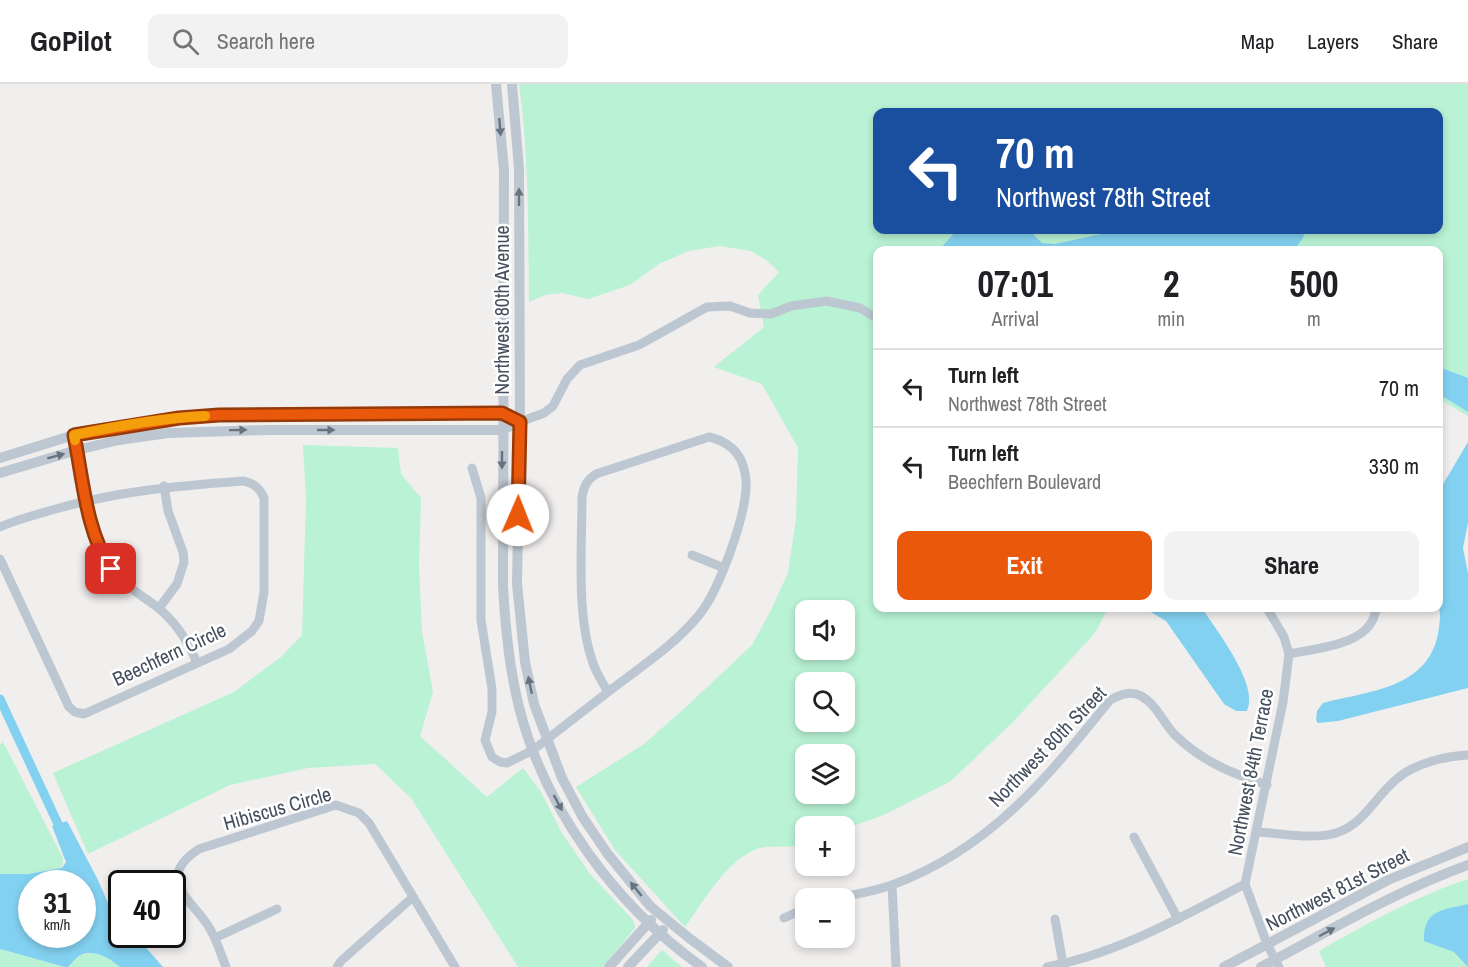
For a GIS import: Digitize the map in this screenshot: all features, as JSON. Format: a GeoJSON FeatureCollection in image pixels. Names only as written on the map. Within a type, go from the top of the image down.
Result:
{"type":"FeatureCollection","features":[{"type":"Feature","properties":{"kind":"street","name":"Northwest 80th Avenue"},"geometry":{"type":"LineString","coordinates":[[496,84],[504,170],[502,585],[504,620],[519,707],[533,750],[548,785],[568,823],[594,862],[647,924],[702,967]]}},
{"type":"Feature","properties":{"kind":"street","name":"Northwest 80th Avenue"},"geometry":{"type":"LineString","coordinates":[[512,84],[519,153],[520,422],[517,584],[525,662],[534,704],[562,778],[582,816],[607,853],[650,906],[728,967]]}},
{"type":"Feature","properties":{"kind":"street"},"geometry":{"type":"LineString","coordinates":[[0,473],[77,450],[119,440],[158,435],[209,431],[502,430],[553,406],[567,379],[580,365],[639,345],[707,307],[730,306],[750,313],[771,314],[788,306],[827,301],[860,308],[873,316]]}},
{"type":"Feature","properties":{"kind":"street"},"geometry":{"type":"LineString","coordinates":[[0,458],[74,435],[179,418],[219,415],[502,413],[520,422]]}},
{"type":"Feature","properties":{"kind":"street"},"geometry":{"type":"LineString","coordinates":[[74,435],[95,538],[103,557],[126,585],[159,608],[172,621],[189,643],[197,663]]}},
{"type":"Feature","properties":{"kind":"street"},"geometry":{"type":"LineString","coordinates":[[472,468],[481,498],[481,620],[492,689],[492,712],[485,740],[492,757],[507,763],[547,741],[679,636],[700,614],[713,593],[733,545],[747,487],[741,460],[732,448],[721,440],[709,436],[596,474],[584,487],[582,497],[584,621],[593,665],[608,692]]}},
{"type":"Feature","properties":{"kind":"street","name":"Beechfern Circle"},"geometry":{"type":"LineString","coordinates":[[0,527],[87,500],[164,486],[243,481],[257,486],[264,498],[264,592],[259,621],[252,632],[229,649],[84,714],[75,712],[69,707],[0,559]]}},
{"type":"Feature","properties":{"kind":"street"},"geometry":{"type":"LineString","coordinates":[[159,608],[177,584],[184,562],[183,552],[168,511],[164,486]]}},
{"type":"Feature","properties":{"kind":"street"},"geometry":{"type":"LineString","coordinates":[[692,555],[724,568]]}},
{"type":"Feature","properties":{"kind":"street","name":"Northwest 84th Terrace"},"geometry":{"type":"LineString","coordinates":[[1269,612],[1284,637],[1289,654],[1284,702],[1245,884],[1267,944],[1277,963]]}},
{"type":"Feature","properties":{"kind":"street"},"geometry":{"type":"LineString","coordinates":[[1289,654],[1355,638],[1367,628],[1376,612]]}},
{"type":"Feature","properties":{"kind":"street","name":"Northwest 80th Street"},"geometry":{"type":"LineString","coordinates":[[855,894],[892,885],[937,864],[975,842],[1014,810],[1047,777],[1110,700],[1124,693],[1138,694],[1150,702],[1167,726],[1187,747],[1208,761],[1230,772],[1267,785]]}},
{"type":"Feature","properties":{"kind":"street"},"geometry":{"type":"LineString","coordinates":[[1257,832],[1317,836],[1337,833],[1352,825],[1398,777],[1417,767],[1443,759],[1468,755]]}},
{"type":"Feature","properties":{"kind":"street","name":"Hibiscus Circle"},"geometry":{"type":"LineString","coordinates":[[226,967],[215,938],[179,888],[177,876],[180,865],[199,849],[336,806],[359,813],[369,823],[455,967]]}},
{"type":"Feature","properties":{"kind":"street"},"geometry":{"type":"LineString","coordinates":[[1134,837],[1178,919]]}},
{"type":"Feature","properties":{"kind":"street","name":"Northwest 81st Street"},"geometry":{"type":"LineString","coordinates":[[1224,967],[1388,880],[1468,847]]}},
{"type":"Feature","properties":{"kind":"street","name":"Northwest 81st Street"},"geometry":{"type":"LineString","coordinates":[[1261,967],[1277,963],[1381,904],[1468,865]]}},
{"type":"Feature","properties":{"kind":"street"},"geometry":{"type":"LineString","coordinates":[[1047,967],[1133,941],[1245,884]]}},
{"type":"Feature","properties":{"kind":"street"},"geometry":{"type":"LineString","coordinates":[[892,885],[896,967]]}},
{"type":"Feature","properties":{"kind":"street"},"geometry":{"type":"LineString","coordinates":[[338,967],[341,961],[413,897]]}},
{"type":"Feature","properties":{"kind":"street"},"geometry":{"type":"LineString","coordinates":[[215,938],[276,909]]}},
{"type":"Feature","properties":{"kind":"street"},"geometry":{"type":"LineString","coordinates":[[609,967],[657,912]]}},
{"type":"Feature","properties":{"kind":"street"},"geometry":{"type":"LineString","coordinates":[[784,918],[795,913]]}},
{"type":"Feature","properties":{"kind":"street"},"geometry":{"type":"LineString","coordinates":[[1055,919],[1063,964]]}},
{"type":"Feature","properties":{"kind":"street"},"geometry":{"type":"LineString","coordinates":[[628,967],[669,922]]}},
{"type":"Feature","properties":{"kind":"green space"},"geometry":{"type":"Polygon","coordinates":[[[519,84],[1468,84],[1468,416],[1443,401],[1443,246],[873,246],[873,612],[1106,612],[1095,633],[1013,722],[951,781],[886,814],[855,825],[855,816],[795,816],[795,846],[759,848],[743,857],[724,874],[685,927],[615,850],[576,787],[644,744],[752,645],[788,573],[796,519],[798,448],[762,384],[714,367],[764,327],[758,295],[779,272],[766,260],[751,251],[720,246],[688,251],[659,264],[630,285],[588,299],[562,293],[545,295],[529,302],[525,138],[519,84]]]}},
{"type":"Feature","properties":{"kind":"green space"},"geometry":{"type":"Polygon","coordinates":[[[303,445],[398,448],[401,474],[421,498],[419,564],[422,632],[433,692],[420,736],[487,797],[523,768],[541,792],[562,833],[590,874],[633,920],[635,928],[603,967],[518,967],[411,798],[375,764],[308,768],[230,785],[88,854],[53,773],[234,692],[281,657],[302,635],[306,500],[303,445]]]}},
{"type":"Feature","properties":{"kind":"green space"},"geometry":{"type":"Polygon","coordinates":[[[3,742],[63,858],[62,868],[18,870],[18,874],[0,874],[0,745],[3,742]]]}},
{"type":"Feature","properties":{"kind":"green space"},"geometry":{"type":"Polygon","coordinates":[[[1468,879],[1468,967],[1326,967],[1319,951],[1410,902],[1468,879]]]}},
{"type":"Feature","properties":{"kind":"green space"},"geometry":{"type":"Polygon","coordinates":[[[0,949],[65,967],[0,967],[0,949]]]}},
{"type":"Feature","properties":{"kind":"green space"},"geometry":{"type":"Polygon","coordinates":[[[662,950],[682,967],[647,967],[662,950]]]}},
{"type":"Feature","properties":{"kind":"green space"},"geometry":{"type":"Polygon","coordinates":[[[93,953],[111,959],[120,967],[68,967],[80,955],[93,953]]]}},
{"type":"Feature","properties":{"kind":"water"},"geometry":{"type":"Polygon","coordinates":[[[953,234],[1033,234],[1042,243],[1055,244],[1101,234],[1304,234],[1297,246],[943,246],[953,234]]]}},
{"type":"Feature","properties":{"kind":"water"},"geometry":{"type":"Polygon","coordinates":[[[1443,369],[1468,378],[1468,412],[1443,396],[1443,369]]]}},
{"type":"Feature","properties":{"kind":"water"},"geometry":{"type":"Polygon","coordinates":[[[1468,442],[1468,523],[1463,548],[1468,573],[1468,688],[1338,721],[1318,723],[1317,711],[1323,703],[1393,685],[1409,677],[1422,666],[1432,652],[1438,634],[1440,612],[1443,612],[1443,484],[1468,442]]]}},
{"type":"Feature","properties":{"kind":"water"},"geometry":{"type":"Polygon","coordinates":[[[1151,612],[1205,612],[1226,643],[1242,673],[1249,700],[1247,711],[1236,711],[1224,704],[1166,621],[1151,612]]]}},
{"type":"Feature","properties":{"kind":"water"},"geometry":{"type":"Polygon","coordinates":[[[67,821],[93,870],[51,870],[62,868],[66,862],[52,826],[67,821]]]}},
{"type":"Feature","properties":{"kind":"water"},"geometry":{"type":"Polygon","coordinates":[[[0,874],[18,874],[18,948],[96,948],[96,876],[108,903],[108,948],[146,948],[163,967],[120,967],[106,957],[89,953],[79,956],[68,967],[65,967],[0,949],[0,874]]]}},
{"type":"Feature","properties":{"kind":"water"},"geometry":{"type":"Polygon","coordinates":[[[1468,904],[1468,967],[1454,952],[1424,941],[1427,923],[1431,917],[1443,910],[1468,904]]]}},
{"type":"Feature","properties":{"kind":"waterway"},"geometry":{"type":"LineString","coordinates":[[0,699],[58,824]]}},
{"type":"Feature","properties":{"kind":"slow traffic"},"geometry":{"type":"LineString","coordinates":[[75,440],[74,435],[103,429],[205,416]]}},
{"type":"Feature","properties":{"kind":"route"},"geometry":{"type":"LineString","coordinates":[[111,569],[95,538],[74,435],[179,418],[267,414],[502,413],[520,422],[518,515]]}}]}
